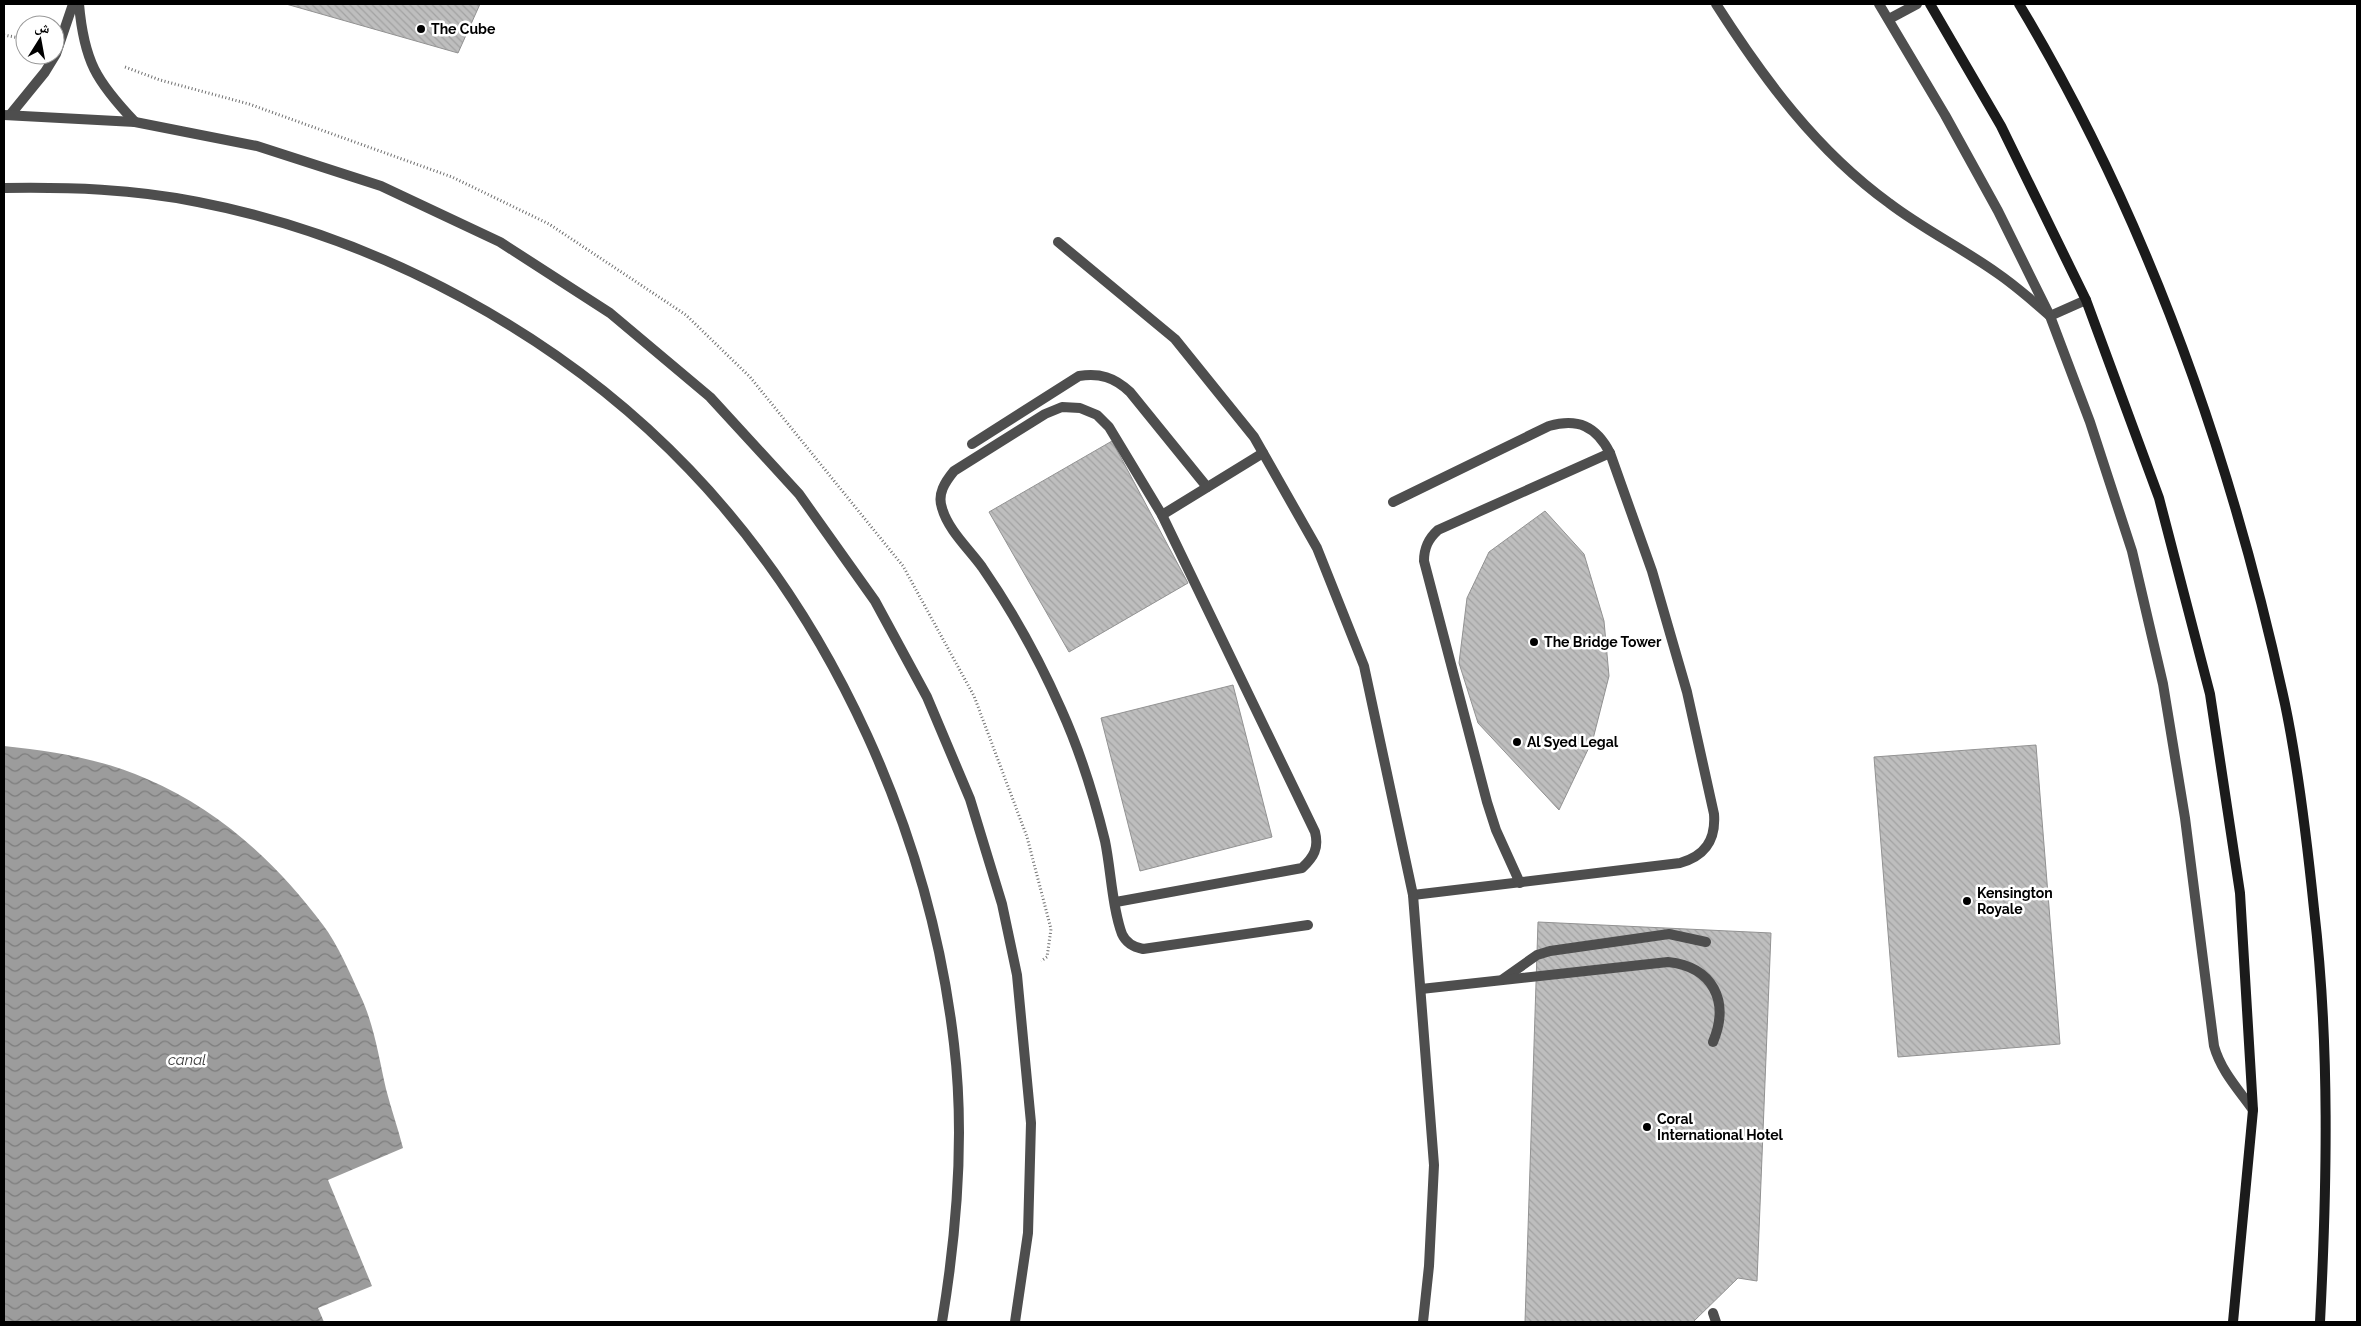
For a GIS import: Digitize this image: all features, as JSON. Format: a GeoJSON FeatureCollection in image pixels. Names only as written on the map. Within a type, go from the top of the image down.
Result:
{"type":"FeatureCollection","features":[{"type":"Feature","properties":{"kind":"main road"},"geometry":{"type":"LineString","coordinates":[[1930,4],[2001,126],[2086,300],[2160,498],[2210,694],[2240,893],[2253,1110],[2233,1322]]}},
{"type":"Feature","properties":{"kind":"main road"},"geometry":{"type":"LineString","coordinates":[[2018,4],[2045,48],[2124,205],[2191,368],[2244,535],[2285,707],[2315,911],[2322,1015],[2326,1118],[2326,1212],[2320,1322]]}},
{"type":"Feature","properties":{"kind":"street"},"geometry":{"type":"LineString","coordinates":[[7,115],[45,72],[56,54],[73,4]]}},
{"type":"Feature","properties":{"kind":"street"},"geometry":{"type":"LineString","coordinates":[[79,4],[86,53],[95,74],[108,94],[135,122]]}},
{"type":"Feature","properties":{"kind":"street"},"geometry":{"type":"LineString","coordinates":[[1716,4],[1754,63],[1783,101],[1849,171],[1926,230],[1997,272],[2050,316]]}},
{"type":"Feature","properties":{"kind":"street"},"geometry":{"type":"LineString","coordinates":[[1879,4],[1998,211],[2050,316],[2090,422],[2132,551],[2163,684],[2185,818],[2214,1046],[2222,1067],[2253,1110]]}},
{"type":"Feature","properties":{"kind":"street"},"geometry":{"type":"LineString","coordinates":[[1889,19],[1917,4]]}},
{"type":"Feature","properties":{"kind":"street"},"geometry":{"type":"LineString","coordinates":[[7,115],[135,122],[256,146],[381,186],[500,242],[610,313],[710,397],[799,494],[874,601],[927,697],[970,799],[1002,904],[1017,975],[1031,1123],[1028,1233],[1015,1322]]}},
{"type":"Feature","properties":{"kind":"street"},"geometry":{"type":"LineString","coordinates":[[4,188],[84,187],[197,202],[307,230],[412,273],[513,327],[606,392],[689,469],[762,556],[824,651],[871,744],[910,841],[938,942],[955,1046],[959,1151],[953,1256],[942,1322]]}},
{"type":"Feature","properties":{"kind":"street"},"geometry":{"type":"LineString","coordinates":[[1058,242],[1175,339],[1254,437],[1317,548],[1364,666],[1413,895],[1434,1166],[1429,1266],[1423,1322]]}},
{"type":"Feature","properties":{"kind":"street"},"geometry":{"type":"LineString","coordinates":[[2050,316],[2086,300]]}},
{"type":"Feature","properties":{"kind":"street"},"geometry":{"type":"LineString","coordinates":[[972,444],[1079,376],[1093,374],[1107,376],[1119,382],[1130,392],[1207,487]]}},
{"type":"Feature","properties":{"kind":"street"},"geometry":{"type":"LineString","coordinates":[[1116,902],[1302,868],[1315,852],[1317,842],[1315,832],[1162,515],[1109,428],[1097,415],[1080,408],[1062,407],[1045,414],[954,471],[946,481],[941,493],[941,506],[945,518],[982,567],[1015,618],[1044,671],[1069,726],[1089,784],[1105,842],[1116,902],[1123,935],[1134,947],[1143,949],[1308,925]]}},
{"type":"Feature","properties":{"kind":"street"},"geometry":{"type":"LineString","coordinates":[[1393,502],[1549,426],[1563,422],[1578,424],[1592,430],[1603,439],[1610,453],[1652,571],[1687,692],[1716,828],[1712,841],[1704,851],[1693,860],[1680,863],[1413,895]]}},
{"type":"Feature","properties":{"kind":"street"},"geometry":{"type":"LineString","coordinates":[[1162,515],[1263,453]]}},
{"type":"Feature","properties":{"kind":"street"},"geometry":{"type":"LineString","coordinates":[[1520,883],[1496,830],[1487,802],[1424,561],[1424,552],[1432,536],[1438,530],[1610,453]]}},
{"type":"Feature","properties":{"kind":"street"},"geometry":{"type":"LineString","coordinates":[[1503,980],[1537,955],[1550,951],[1669,934],[1706,942]]}},
{"type":"Feature","properties":{"kind":"street"},"geometry":{"type":"LineString","coordinates":[[1421,989],[1668,962],[1684,964],[1698,970],[1710,982],[1718,996],[1721,1011],[1719,1027],[1713,1042]]}},
{"type":"Feature","properties":{"kind":"water","name":"canal"},"geometry":{"type":"Polygon","coordinates":[[[4,746],[59,753],[113,766],[173,791],[198,806],[222,822],[266,859],[305,902],[328,932],[338,949],[369,1018],[386,1089],[403,1148],[328,1180],[372,1286],[318,1308],[324,1322],[4,1322],[4,746]]]}},
{"type":"Feature","properties":{"kind":"building","name":"The Cube"},"geometry":{"type":"Polygon","coordinates":[[[286,4],[480,4],[458,53],[286,4]]]}},
{"type":"Feature","properties":{"kind":"building"},"geometry":{"type":"Polygon","coordinates":[[[1112,441],[1188,583],[1069,652],[989,512],[1112,441]]]}},
{"type":"Feature","properties":{"kind":"building","name":"The Bridge Tower"},"geometry":{"type":"Polygon","coordinates":[[[1545,511],[1584,554],[1604,621],[1609,676],[1593,739],[1559,810],[1478,723],[1459,663],[1467,598],[1489,552],[1545,511]]]}},
{"type":"Feature","properties":{"kind":"building"},"geometry":{"type":"Polygon","coordinates":[[[1233,685],[1272,837],[1140,871],[1101,718],[1233,685]]]}},
{"type":"Feature","properties":{"kind":"building","name":"Kensington Royale"},"geometry":{"type":"Polygon","coordinates":[[[2036,745],[2060,1044],[1898,1057],[1874,757],[2036,745]]]}},
{"type":"Feature","properties":{"kind":"building","name":"Coral International Hotel"},"geometry":{"type":"Polygon","coordinates":[[[1538,922],[1771,933],[1757,1281],[1738,1278],[1693,1322],[1525,1322],[1538,922]]]}},
{"type":"Feature","properties":{"kind":"place","name":"The Cube"},"geometry":{"type":"Point","coordinates":[421,29]}},
{"type":"Feature","properties":{"kind":"place","name":"The Bridge Tower"},"geometry":{"type":"Point","coordinates":[1534,642]}},
{"type":"Feature","properties":{"kind":"place","name":"Al Syed Legal"},"geometry":{"type":"Point","coordinates":[1517,742]}},
{"type":"Feature","properties":{"kind":"place","name":"Kensington Royale"},"geometry":{"type":"Point","coordinates":[1967,901]}},
{"type":"Feature","properties":{"kind":"place","name":"Coral International Hotel"},"geometry":{"type":"Point","coordinates":[1647,1127]}}]}
